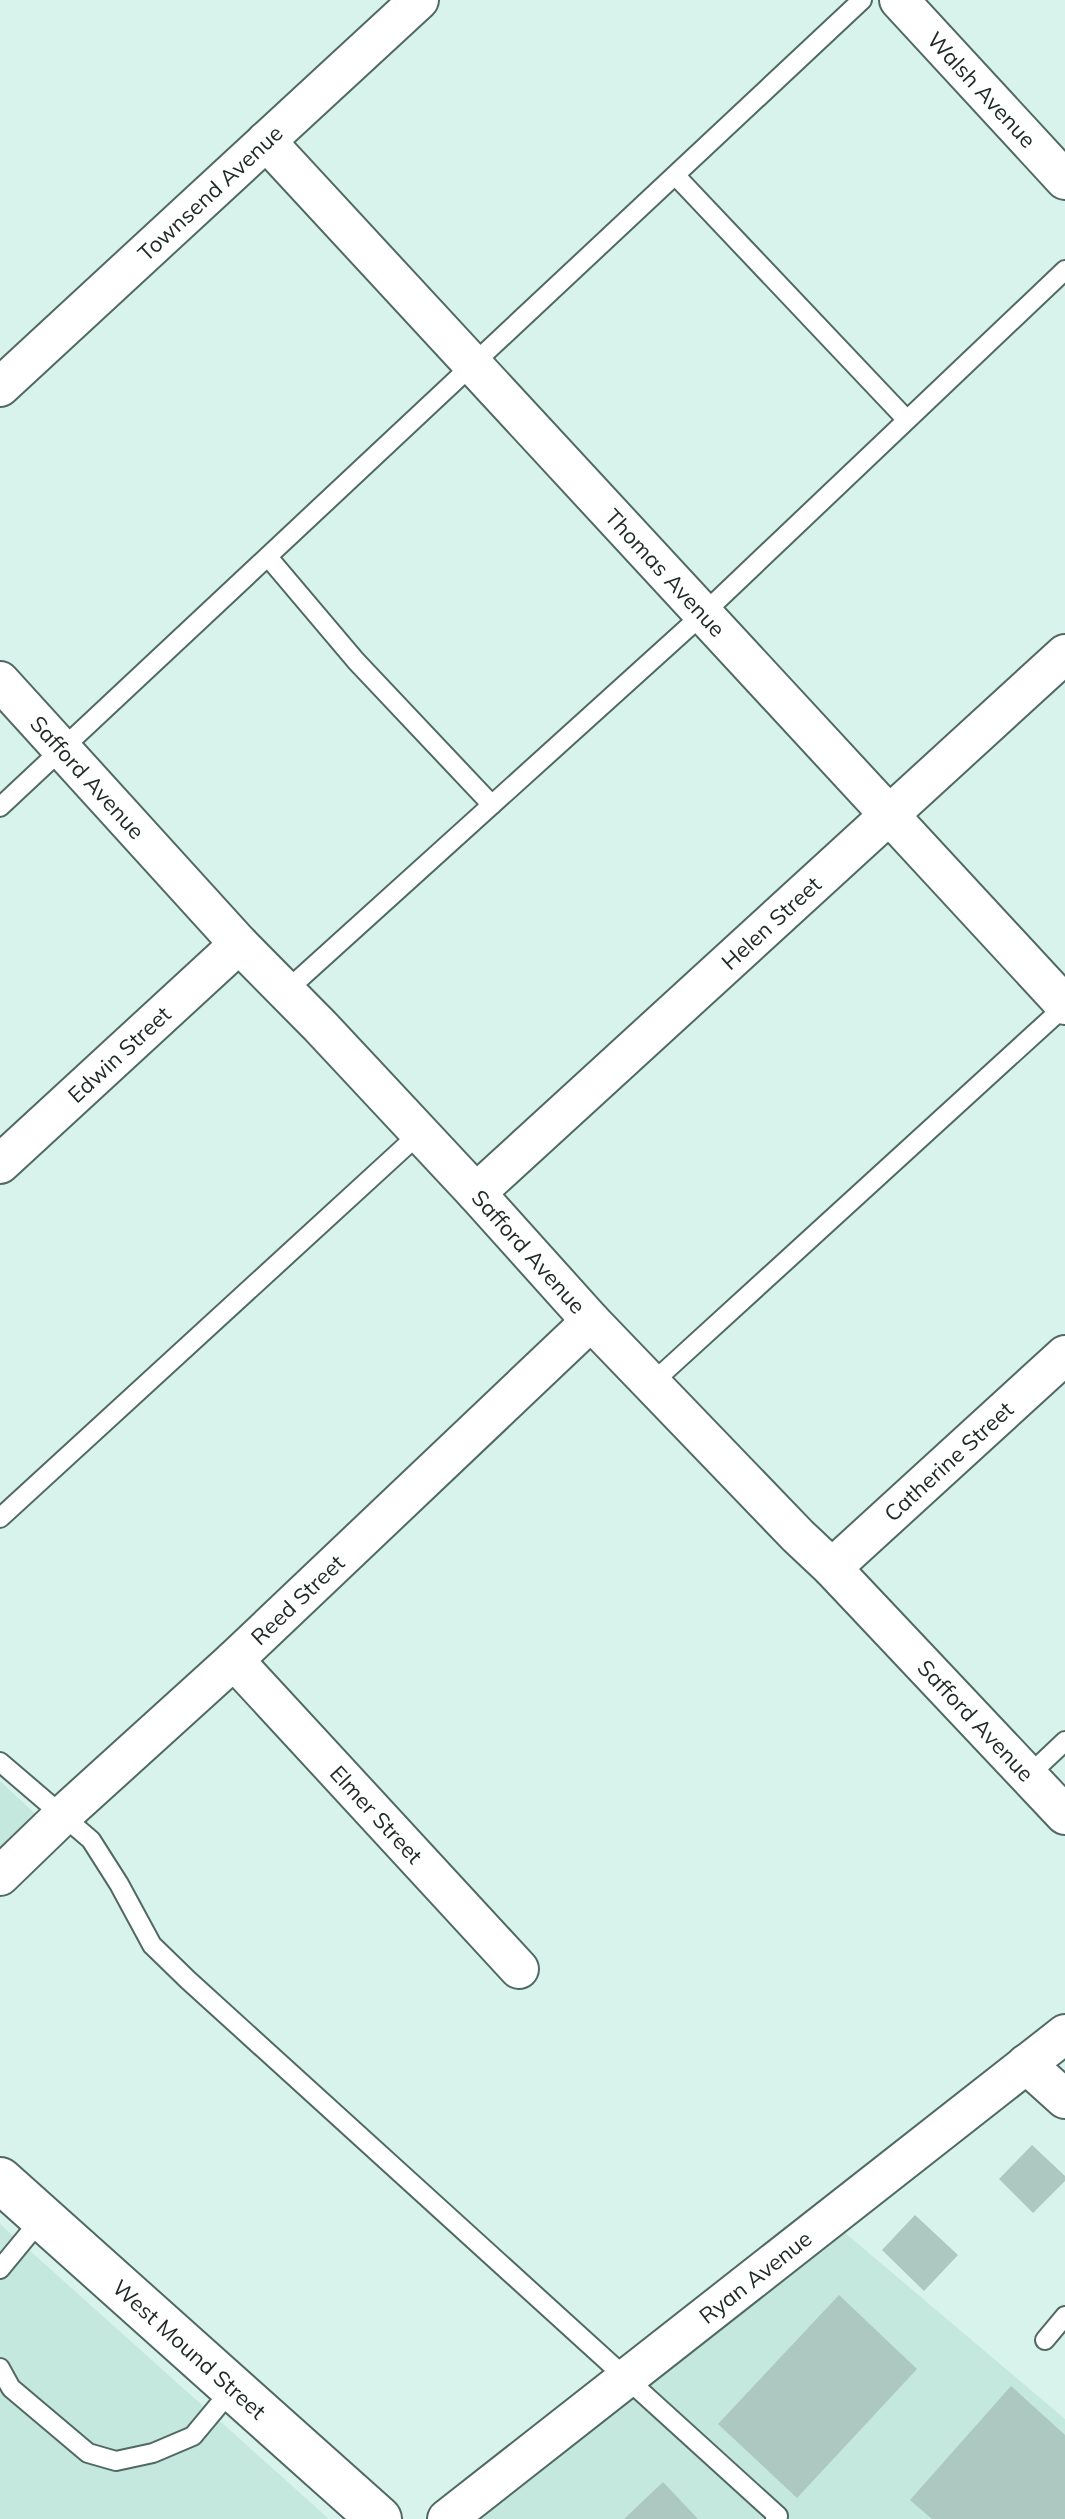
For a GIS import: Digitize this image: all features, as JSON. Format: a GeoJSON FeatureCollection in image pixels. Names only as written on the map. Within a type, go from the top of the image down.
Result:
{"type":"FeatureCollection","features":[{"type":"Feature","properties":{"kind":"street","name":"Townsend Avenue"},"geometry":{"type":"LineString","coordinates":[[0,387],[419,0]]}},
{"type":"Feature","properties":{"kind":"street","name":"Walsh Avenue"},"geometry":{"type":"LineString","coordinates":[[899,0],[1065,180]]}},
{"type":"Feature","properties":{"kind":"street","name":"Thomas Avenue"},"geometry":{"type":"LineString","coordinates":[[266,141],[1065,1006]]}},
{"type":"Feature","properties":{"kind":"street","name":"Helen Street"},"geometry":{"type":"LineString","coordinates":[[476,1193],[1065,654]]}},
{"type":"Feature","properties":{"kind":"street","name":"Safford Avenue"},"geometry":{"type":"LineString","coordinates":[[0,681],[239,944],[420,1133],[591,1321],[832,1568],[1065,1815]]}},
{"type":"Feature","properties":{"kind":"street","name":"Edwin Street"},"geometry":{"type":"LineString","coordinates":[[0,1164],[239,944]]}},
{"type":"Feature","properties":{"kind":"street","name":"Reed Street"},"geometry":{"type":"LineString","coordinates":[[0,1876],[234,1660],[591,1321]]}},
{"type":"Feature","properties":{"kind":"street","name":"Catherine Street"},"geometry":{"type":"LineString","coordinates":[[832,1568],[1065,1355]]}},
{"type":"Feature","properties":{"kind":"street","name":"Elmer Street"},"geometry":{"type":"LineString","coordinates":[[234,1660],[519,1969]]}},
{"type":"Feature","properties":{"kind":"street","name":"Ryan Avenue"},"geometry":{"type":"LineString","coordinates":[[447,2519],[1065,2034]]}},
{"type":"Feature","properties":{"kind":"street"},"geometry":{"type":"LineString","coordinates":[[1026,2064],[1065,2099]]}},
{"type":"Feature","properties":{"kind":"street","name":"West Mound Street"},"geometry":{"type":"LineString","coordinates":[[0,2180],[379,2519]]}},
{"type":"Feature","properties":{"kind":"lane"},"geometry":{"type":"LineString","coordinates":[[0,807],[862,0]]}},
{"type":"Feature","properties":{"kind":"lane"},"geometry":{"type":"LineString","coordinates":[[675,175],[907,420]]}},
{"type":"Feature","properties":{"kind":"lane"},"geometry":{"type":"LineString","coordinates":[[286,991],[703,614],[1065,270]]}},
{"type":"Feature","properties":{"kind":"lane"},"geometry":{"type":"LineString","coordinates":[[268,557],[356,661],[492,805]]}},
{"type":"Feature","properties":{"kind":"lane"},"geometry":{"type":"LineString","coordinates":[[652,1383],[1065,1006]]}},
{"type":"Feature","properties":{"kind":"lane"},"geometry":{"type":"LineString","coordinates":[[0,1518],[420,1133]]}},
{"type":"Feature","properties":{"kind":"lane"},"geometry":{"type":"LineString","coordinates":[[1028,1776],[1065,1741]]}},
{"type":"Feature","properties":{"kind":"lane"},"geometry":{"type":"LineString","coordinates":[[0,1762],[91,1840],[152,1945],[781,2518]]}},
{"type":"Feature","properties":{"kind":"lane"},"geometry":{"type":"LineString","coordinates":[[0,2269],[42,2218]]}},
{"type":"Feature","properties":{"kind":"lane"},"geometry":{"type":"LineString","coordinates":[[1045,2340],[1065,2316]]}},
{"type":"Feature","properties":{"kind":"lane"},"geometry":{"type":"LineString","coordinates":[[0,2368],[11,2388],[88,2453],[116,2461],[153,2453],[193,2436],[233,2388]]}},
{"type":"Feature","properties":{"kind":"shaded area"},"geometry":{"type":"Polygon","coordinates":[[[0,1781],[46,1824],[0,1866],[0,1781]]]}},
{"type":"Feature","properties":{"kind":"shaded area"},"geometry":{"type":"Polygon","coordinates":[[[0,2224],[329,2519],[0,2519],[0,2224]]]}},
{"type":"Feature","properties":{"kind":"shaded area"},"geometry":{"type":"Polygon","coordinates":[[[844,2232],[1065,2419],[1065,2519],[475,2519],[844,2232]]]}},
{"type":"Feature","properties":{"kind":"building"},"geometry":{"type":"Polygon","coordinates":[[[1032,2145],[1065,2176],[1065,2181],[1033,2213],[999,2179],[1032,2145]]]}},
{"type":"Feature","properties":{"kind":"building"},"geometry":{"type":"Polygon","coordinates":[[[915,2215],[958,2255],[924,2291],[882,2250],[915,2215]]]}},
{"type":"Feature","properties":{"kind":"building"},"geometry":{"type":"Polygon","coordinates":[[[839,2295],[917,2369],[797,2498],[718,2424],[839,2295]]]}},
{"type":"Feature","properties":{"kind":"building"},"geometry":{"type":"Polygon","coordinates":[[[1011,2386],[1065,2435],[1065,2519],[932,2519],[910,2500],[1011,2386]]]}},
{"type":"Feature","properties":{"kind":"building"},"geometry":{"type":"Polygon","coordinates":[[[663,2482],[698,2519],[624,2519],[663,2482]]]}}]}
